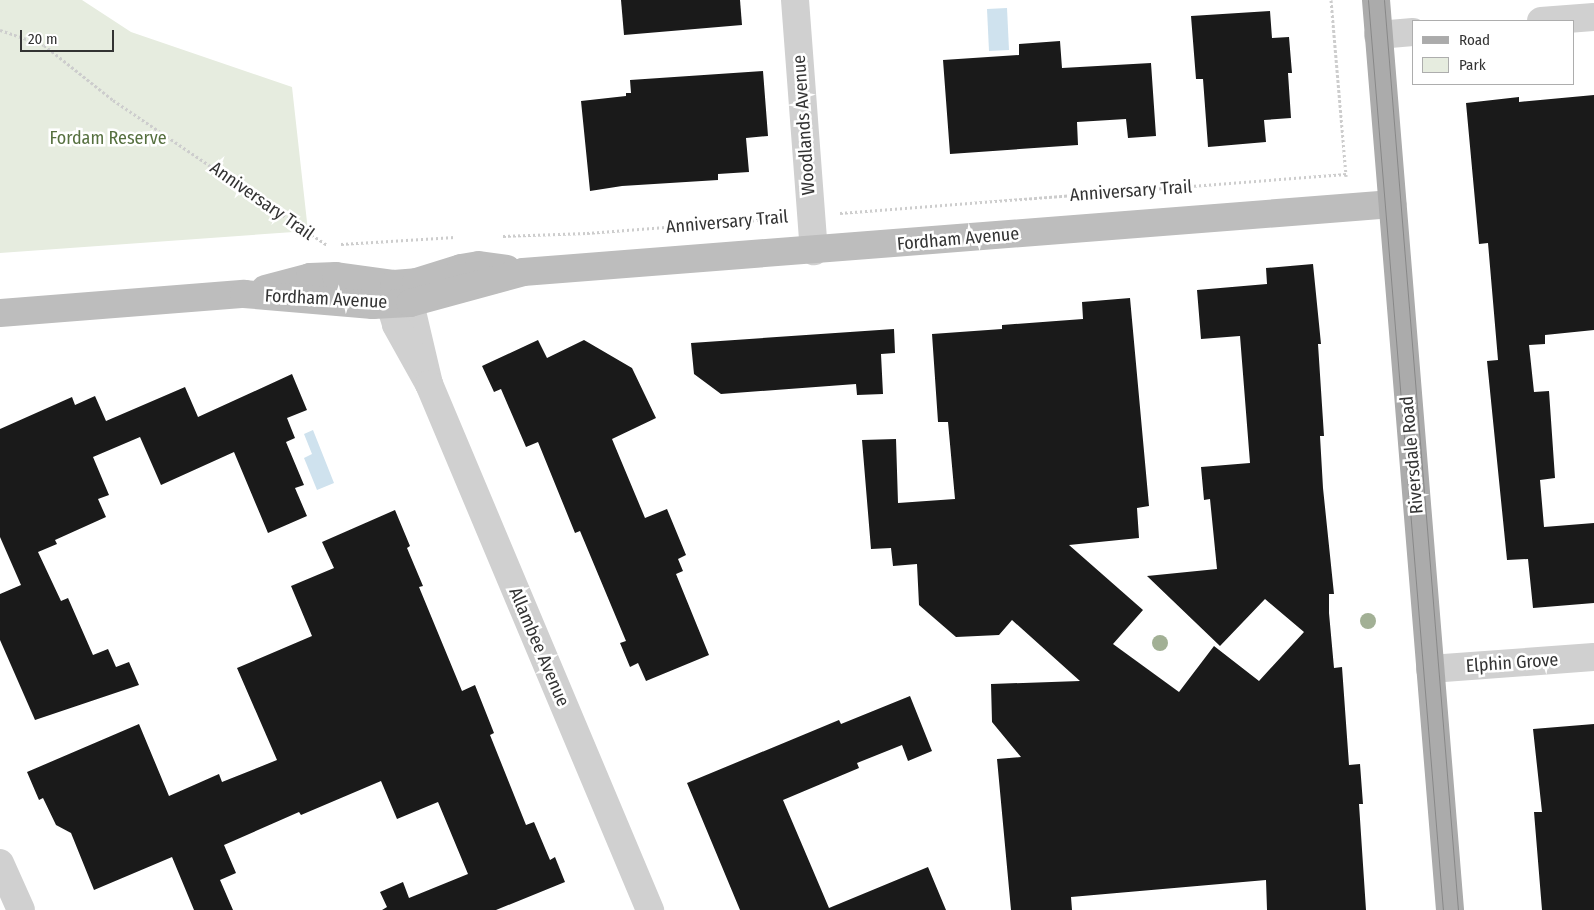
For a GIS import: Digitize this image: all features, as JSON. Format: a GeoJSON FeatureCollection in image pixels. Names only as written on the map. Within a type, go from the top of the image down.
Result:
{"type":"FeatureCollection","features":[{"type":"Feature","properties":{"kind":"main road","name":"Riversdale Road"},"geometry":{"type":"LineString","coordinates":[[1376,0],[1450,910]]}},
{"type":"Feature","properties":{"kind":"street","name":"Woodlands Avenue"},"geometry":{"type":"LineString","coordinates":[[795,0],[814,251]]}},
{"type":"Feature","properties":{"kind":"street"},"geometry":{"type":"LineString","coordinates":[[1554,20],[1594,17]]}},
{"type":"Feature","properties":{"kind":"street"},"geometry":{"type":"LineString","coordinates":[[1378,35],[1412,32]]}},
{"type":"Feature","properties":{"kind":"street","name":"Fordham Avenue"},"geometry":{"type":"LineString","coordinates":[[0,313],[244,294],[310,277],[336,276],[398,297],[416,282],[461,268],[479,265],[523,272],[814,251],[1392,204]]}},
{"type":"Feature","properties":{"kind":"street","name":"Allambee Avenue"},"geometry":{"type":"LineString","coordinates":[[398,297],[429,384],[650,910]]}},
{"type":"Feature","properties":{"kind":"street","name":"Elphin Grove"},"geometry":{"type":"LineString","coordinates":[[1430,669],[1594,656]]}},
{"type":"Feature","properties":{"kind":"street"},"geometry":{"type":"LineString","coordinates":[[0,864],[21,910]]}},
{"type":"Feature","properties":{"kind":"path","name":"Anniversary Trail"},"geometry":{"type":"LineString","coordinates":[[500,236],[587,234],[1346,174],[1331,0]]}},
{"type":"Feature","properties":{"kind":"path","name":"Anniversary Trail"},"geometry":{"type":"LineString","coordinates":[[0,30],[44,45],[112,100],[326,246],[463,237]]}},
{"type":"Feature","properties":{"kind":"green space","name":"Fordam Reserve"},"geometry":{"type":"Polygon","coordinates":[[[0,0],[82,0],[131,32],[292,87],[308,231],[0,253],[0,0]]]}},
{"type":"Feature","properties":{"kind":"water"},"geometry":{"type":"Polygon","coordinates":[[[1007,8],[1009,50],[989,51],[987,9],[1007,8]]]}},
{"type":"Feature","properties":{"kind":"water"},"geometry":{"type":"Polygon","coordinates":[[[313,430],[334,483],[317,490],[304,458],[312,454],[304,434],[313,430]]]}},
{"type":"Feature","properties":{"kind":"building"},"geometry":{"type":"Polygon","coordinates":[[[621,0],[740,0],[742,25],[624,35],[621,0]]]}},
{"type":"Feature","properties":{"kind":"building"},"geometry":{"type":"Polygon","coordinates":[[[1270,11],[1272,38],[1289,37],[1292,73],[1288,73],[1291,118],[1264,120],[1266,142],[1208,147],[1203,79],[1196,79],[1191,16],[1270,11]]]}},
{"type":"Feature","properties":{"kind":"building"},"geometry":{"type":"Polygon","coordinates":[[[1060,41],[1062,68],[1151,63],[1156,136],[1128,138],[1126,119],[1077,122],[1078,145],[950,154],[943,60],[1019,55],[1019,44],[1060,41]]]}},
{"type":"Feature","properties":{"kind":"building"},"geometry":{"type":"Polygon","coordinates":[[[763,71],[768,136],[746,138],[749,172],[718,174],[718,180],[622,186],[590,191],[581,101],[626,96],[626,93],[631,93],[630,80],[763,71]]]}},
{"type":"Feature","properties":{"kind":"building"},"geometry":{"type":"Polygon","coordinates":[[[1594,95],[1594,330],[1545,335],[1545,344],[1529,345],[1534,392],[1549,391],[1555,478],[1540,480],[1544,527],[1594,523],[1594,603],[1533,608],[1528,559],[1507,560],[1487,361],[1498,360],[1488,243],[1479,244],[1466,103],[1519,97],[1519,102],[1594,95]]]}},
{"type":"Feature","properties":{"kind":"building"},"geometry":{"type":"Polygon","coordinates":[[[1313,264],[1321,344],[1318,344],[1324,436],[1320,436],[1323,488],[1334,594],[1329,594],[1329,613],[1334,668],[1342,667],[1349,765],[1360,764],[1363,804],[1359,804],[1366,910],[1267,910],[1266,880],[1071,897],[1072,910],[1011,910],[997,759],[1021,757],[992,722],[991,684],[1080,681],[1012,620],[999,635],[956,637],[919,605],[917,564],[893,566],[891,548],[871,549],[862,440],[896,439],[898,503],[955,499],[948,422],[938,422],[932,334],[1002,329],[1002,325],[1083,319],[1082,302],[1130,298],[1149,506],[1137,508],[1139,538],[1069,545],[1143,610],[1113,644],[1179,692],[1214,646],[1259,681],[1304,632],[1265,599],[1220,646],[1147,576],[1217,569],[1210,499],[1204,500],[1201,467],[1250,463],[1240,336],[1201,339],[1197,290],[1267,284],[1266,268],[1313,264]]]}},
{"type":"Feature","properties":{"kind":"building"},"geometry":{"type":"Polygon","coordinates":[[[894,329],[895,353],[881,354],[883,394],[857,395],[856,384],[721,394],[694,374],[691,343],[894,329]]]}},
{"type":"Feature","properties":{"kind":"building"},"geometry":{"type":"Polygon","coordinates":[[[538,340],[547,358],[584,340],[632,368],[656,418],[612,439],[645,518],[667,509],[686,555],[678,559],[683,571],[676,574],[709,655],[646,681],[638,663],[630,667],[620,643],[626,641],[580,531],[575,533],[538,442],[526,447],[501,389],[494,392],[482,366],[538,340]]]}},
{"type":"Feature","properties":{"kind":"building"},"geometry":{"type":"Polygon","coordinates":[[[292,374],[307,410],[287,418],[295,438],[286,442],[304,485],[295,488],[307,516],[268,533],[234,452],[161,485],[140,437],[93,457],[109,495],[98,499],[106,517],[55,540],[57,544],[38,552],[61,601],[68,598],[93,655],[108,649],[116,667],[129,662],[139,685],[35,720],[0,640],[0,594],[21,585],[0,537],[0,429],[72,397],[75,405],[95,396],[106,421],[185,387],[198,417],[292,374]]]}},
{"type":"Feature","properties":{"kind":"building"},"geometry":{"type":"Polygon","coordinates":[[[395,510],[410,546],[407,548],[423,586],[419,587],[462,691],[475,685],[494,733],[490,735],[526,825],[534,822],[550,860],[555,857],[565,882],[496,910],[382,910],[387,907],[380,892],[403,882],[409,898],[468,874],[438,802],[397,819],[381,781],[301,815],[299,812],[224,845],[236,873],[220,880],[233,910],[194,910],[172,857],[94,890],[71,833],[56,825],[43,798],[39,800],[27,772],[139,724],[169,796],[219,774],[222,782],[277,760],[237,668],[312,636],[291,586],[334,568],[322,542],[395,510]]]}},
{"type":"Feature","properties":{"kind":"building"},"geometry":{"type":"Polygon","coordinates":[[[910,696],[932,751],[908,761],[902,745],[857,763],[859,768],[783,800],[829,908],[928,867],[946,910],[740,910],[687,783],[839,720],[841,724],[910,696]]]}},
{"type":"Feature","properties":{"kind":"building"},"geometry":{"type":"Polygon","coordinates":[[[1594,724],[1594,910],[1542,910],[1534,812],[1542,812],[1533,729],[1594,724]]]}},
{"type":"Feature","properties":{"kind":"tram line"},"geometry":{"type":"LineString","coordinates":[[1368,0],[1443,910]]}},
{"type":"Feature","properties":{"kind":"tram line"},"geometry":{"type":"LineString","coordinates":[[1384,0],[1458,910]]}}]}
